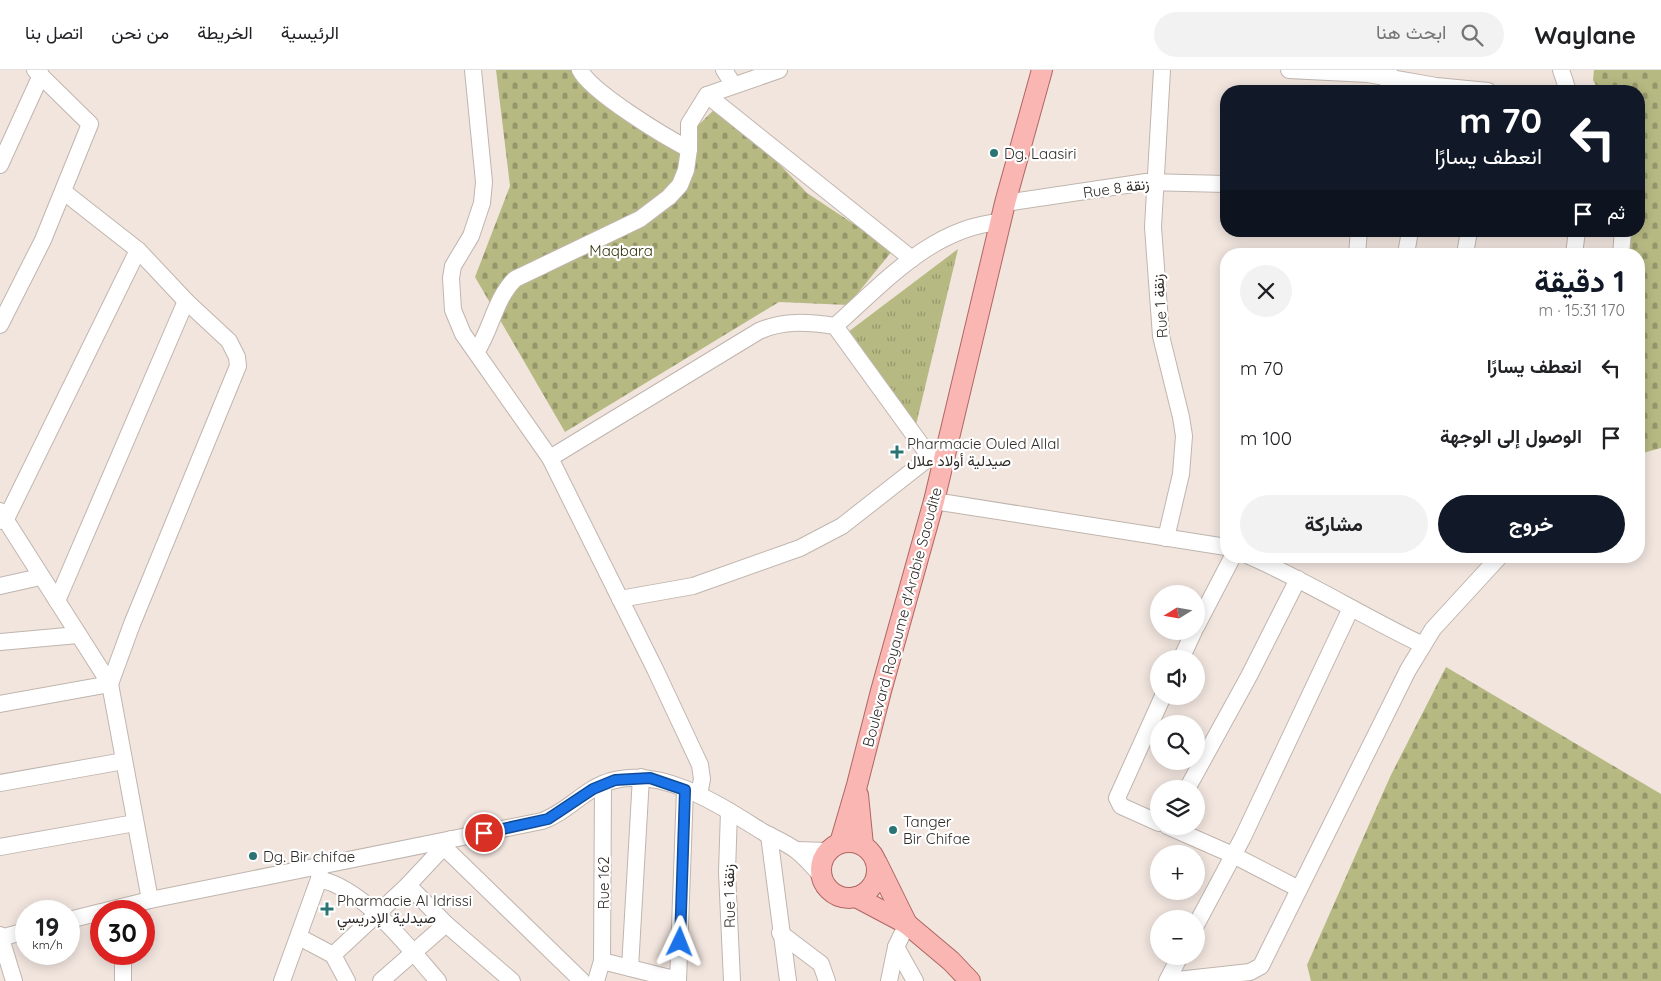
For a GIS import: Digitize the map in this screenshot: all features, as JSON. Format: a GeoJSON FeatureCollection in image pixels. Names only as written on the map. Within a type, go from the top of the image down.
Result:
{"type":"FeatureCollection","features":[{"type":"Feature","properties":{"kind":"main road","name":"Boulevard Royaume d'Arabie Saoudite"},"geometry":{"type":"LineString","coordinates":[[834,847],[858,786],[881,690],[934,501],[937,462],[1042,70]]}},
{"type":"Feature","properties":{"kind":"main road","name":"Boulevard Royaume d'Arabie Saoudite"},"geometry":{"type":"LineString","coordinates":[[858,786],[869,852],[907,924]]}},
{"type":"Feature","properties":{"kind":"main road"},"geometry":{"type":"LineString","coordinates":[[848,841],[869,852],[877,871],[874,883],[867,892],[856,897],[845,898],[834,894],[826,886],[821,875],[821,862],[834,847],[848,841]]}},
{"type":"Feature","properties":{"kind":"main road","name":"Boulevard Royaume d'Arabie Saoudite"},"geometry":{"type":"LineString","coordinates":[[856,897],[907,924],[951,961],[970,981]]}},
{"type":"Feature","properties":{"kind":"street"},"geometry":{"type":"LineString","coordinates":[[473,70],[484,182],[482,203],[471,236],[453,266],[451,278],[453,310],[463,334],[477,351],[550,458],[700,765],[702,778],[692,793],[678,981],[602,961]]}},
{"type":"Feature","properties":{"kind":"street"},"geometry":{"type":"LineString","coordinates":[[580,70],[590,83],[666,137],[690,149]]}},
{"type":"Feature","properties":{"kind":"street"},"geometry":{"type":"LineString","coordinates":[[724,70],[733,84]]}},
{"type":"Feature","properties":{"kind":"street"},"geometry":{"type":"LineString","coordinates":[[477,351],[484,340],[501,296],[515,279],[649,213],[669,197],[680,184],[686,170],[690,149],[689,124],[707,95],[733,84],[779,70]]}},
{"type":"Feature","properties":{"kind":"street","name":"Rue 1 زنقة"},"geometry":{"type":"LineString","coordinates":[[1162,70],[1153,227],[1160,323],[1184,436],[1181,474],[1166,538]]}},
{"type":"Feature","properties":{"kind":"street"},"geometry":{"type":"LineString","coordinates":[[1289,70],[1389,84]]}},
{"type":"Feature","properties":{"kind":"street"},"geometry":{"type":"LineString","coordinates":[[1561,70],[1566,85]]}},
{"type":"Feature","properties":{"kind":"street"},"geometry":{"type":"LineString","coordinates":[[0,165],[38,73],[90,124],[64,192],[31,265],[0,325]]}},
{"type":"Feature","properties":{"kind":"street"},"geometry":{"type":"LineString","coordinates":[[707,95],[912,258]]}},
{"type":"Feature","properties":{"kind":"street","name":"Rue 8 زنقة"},"geometry":{"type":"LineString","coordinates":[[835,326],[912,258],[955,232],[1003,212],[1156,182],[1220,184]]}},
{"type":"Feature","properties":{"kind":"street"},"geometry":{"type":"LineString","coordinates":[[64,192],[138,250],[186,301],[229,341],[237,357],[238,366],[132,624],[110,684]]}},
{"type":"Feature","properties":{"kind":"street"},"geometry":{"type":"LineString","coordinates":[[138,250],[2,517],[110,684],[134,823],[150,900],[320,873],[548,819],[603,784],[641,777],[658,780],[692,793],[729,811],[796,850],[821,875]]}},
{"type":"Feature","properties":{"kind":"street"},"geometry":{"type":"LineString","coordinates":[[57,601],[186,301]]}},
{"type":"Feature","properties":{"kind":"street"},"geometry":{"type":"LineString","coordinates":[[550,458],[759,332],[783,324],[812,322],[835,326],[937,462],[842,526],[800,548],[694,586],[620,599]]}},
{"type":"Feature","properties":{"kind":"street"},"geometry":{"type":"LineString","coordinates":[[934,501],[1220,546]]}},
{"type":"Feature","properties":{"kind":"street"},"geometry":{"type":"LineString","coordinates":[[1205,610],[1229,563]]}},
{"type":"Feature","properties":{"kind":"street"},"geometry":{"type":"LineString","coordinates":[[1264,563],[1423,645]]}},
{"type":"Feature","properties":{"kind":"street"},"geometry":{"type":"LineString","coordinates":[[1168,981],[1240,973],[1261,975],[1266,957],[1299,889],[1394,698],[1423,645],[1446,614],[1493,563]]}},
{"type":"Feature","properties":{"kind":"street"},"geometry":{"type":"LineString","coordinates":[[0,586],[40,577]]}},
{"type":"Feature","properties":{"kind":"street"},"geometry":{"type":"LineString","coordinates":[[1193,780],[1249,676],[1298,579]]}},
{"type":"Feature","properties":{"kind":"street"},"geometry":{"type":"LineString","coordinates":[[1204,910],[1233,855],[1351,608]]}},
{"type":"Feature","properties":{"kind":"street"},"geometry":{"type":"LineString","coordinates":[[0,642],[78,635]]}},
{"type":"Feature","properties":{"kind":"street"},"geometry":{"type":"LineString","coordinates":[[0,704],[110,684]]}},
{"type":"Feature","properties":{"kind":"street"},"geometry":{"type":"LineString","coordinates":[[1150,818],[1121,806],[1117,798],[1159,705]]}},
{"type":"Feature","properties":{"kind":"street"},"geometry":{"type":"LineString","coordinates":[[0,783],[124,761]]}},
{"type":"Feature","properties":{"kind":"street"},"geometry":{"type":"LineString","coordinates":[[630,968],[641,777]]}},
{"type":"Feature","properties":{"kind":"street","name":"Rue 162"},"geometry":{"type":"LineString","coordinates":[[596,981],[602,961],[603,784]]}},
{"type":"Feature","properties":{"kind":"street","name":"Rue 1 زنقة"},"geometry":{"type":"LineString","coordinates":[[729,811],[727,872],[732,981]]}},
{"type":"Feature","properties":{"kind":"street"},"geometry":{"type":"LineString","coordinates":[[0,847],[134,823]]}},
{"type":"Feature","properties":{"kind":"street"},"geometry":{"type":"LineString","coordinates":[[769,835],[780,933],[788,981]]}},
{"type":"Feature","properties":{"kind":"street"},"geometry":{"type":"LineString","coordinates":[[1188,835],[1233,855],[1299,889]]}},
{"type":"Feature","properties":{"kind":"street"},"geometry":{"type":"LineString","coordinates":[[333,955],[408,885],[448,843]]}},
{"type":"Feature","properties":{"kind":"street"},"geometry":{"type":"LineString","coordinates":[[448,843],[582,981]]}},
{"type":"Feature","properties":{"kind":"street"},"geometry":{"type":"LineString","coordinates":[[796,850],[834,847]]}},
{"type":"Feature","properties":{"kind":"street"},"geometry":{"type":"LineString","coordinates":[[320,873],[378,913],[438,981]]}},
{"type":"Feature","properties":{"kind":"street"},"geometry":{"type":"LineString","coordinates":[[281,981],[299,937],[320,873]]}},
{"type":"Feature","properties":{"kind":"street"},"geometry":{"type":"LineString","coordinates":[[408,885],[446,924],[512,981]]}},
{"type":"Feature","properties":{"kind":"street"},"geometry":{"type":"LineString","coordinates":[[381,981],[446,924]]}},
{"type":"Feature","properties":{"kind":"street"},"geometry":{"type":"LineString","coordinates":[[889,981],[896,947],[907,924]]}},
{"type":"Feature","properties":{"kind":"street"},"geometry":{"type":"LineString","coordinates":[[780,933],[821,964],[827,981]]}},
{"type":"Feature","properties":{"kind":"street"},"geometry":{"type":"LineString","coordinates":[[14,981],[0,937],[15,934]]}},
{"type":"Feature","properties":{"kind":"street"},"geometry":{"type":"LineString","coordinates":[[299,937],[333,955],[347,981]]}},
{"type":"Feature","properties":{"kind":"street"},"geometry":{"type":"LineString","coordinates":[[896,947],[915,981]]}},
{"type":"Feature","properties":{"kind":"street"},"geometry":{"type":"LineString","coordinates":[[123,965],[124,981]]}},
{"type":"Feature","properties":{"kind":"street"},"geometry":{"type":"LineString","coordinates":[[1168,981],[1176,965]]}},
{"type":"Feature","properties":{"kind":"green space","name":"Maqbara"},"geometry":{"type":"Polygon","coordinates":[[[496,70],[581,70],[683,140],[721,103],[807,193],[893,250],[848,305],[779,302],[565,432],[475,277],[510,186],[496,70]]]}},
{"type":"Feature","properties":{"kind":"green space"},"geometry":{"type":"Polygon","coordinates":[[[1594,70],[1661,70],[1661,448],[1645,452],[1645,248],[1626,248],[1627,237],[1645,237],[1645,85],[1596,85],[1593,80],[1594,70]]]}},
{"type":"Feature","properties":{"kind":"green space"},"geometry":{"type":"Polygon","coordinates":[[[958,249],[915,429],[848,332],[958,249]]]}},
{"type":"Feature","properties":{"kind":"green space"},"geometry":{"type":"Polygon","coordinates":[[[1446,667],[1661,794],[1661,981],[1311,981],[1307,965],[1390,777],[1446,667]]]}},
{"type":"Feature","properties":{"kind":"place","name":"Dg. Laasiri"},"geometry":{"type":"Point","coordinates":[994,153]}},
{"type":"Feature","properties":{"kind":"place","name":"Pharmacie Ouled Allal صيدلية أولاد علال"},"geometry":{"type":"Point","coordinates":[897,452]}},
{"type":"Feature","properties":{"kind":"place","name":"Tanger Bir Chifae"},"geometry":{"type":"Point","coordinates":[893,830]}},
{"type":"Feature","properties":{"kind":"place","name":"Dg. Bir chifae"},"geometry":{"type":"Point","coordinates":[253,856]}},
{"type":"Feature","properties":{"kind":"place","name":"Pharmacie Al Idrissi صيدلية الإدريسي"},"geometry":{"type":"Point","coordinates":[327,909]}},
{"type":"Feature","properties":{"kind":"route"},"geometry":{"type":"LineString","coordinates":[[484,833],[548,819],[593,789],[615,780],[641,777],[650,778],[685,790],[680,942]]}}]}
